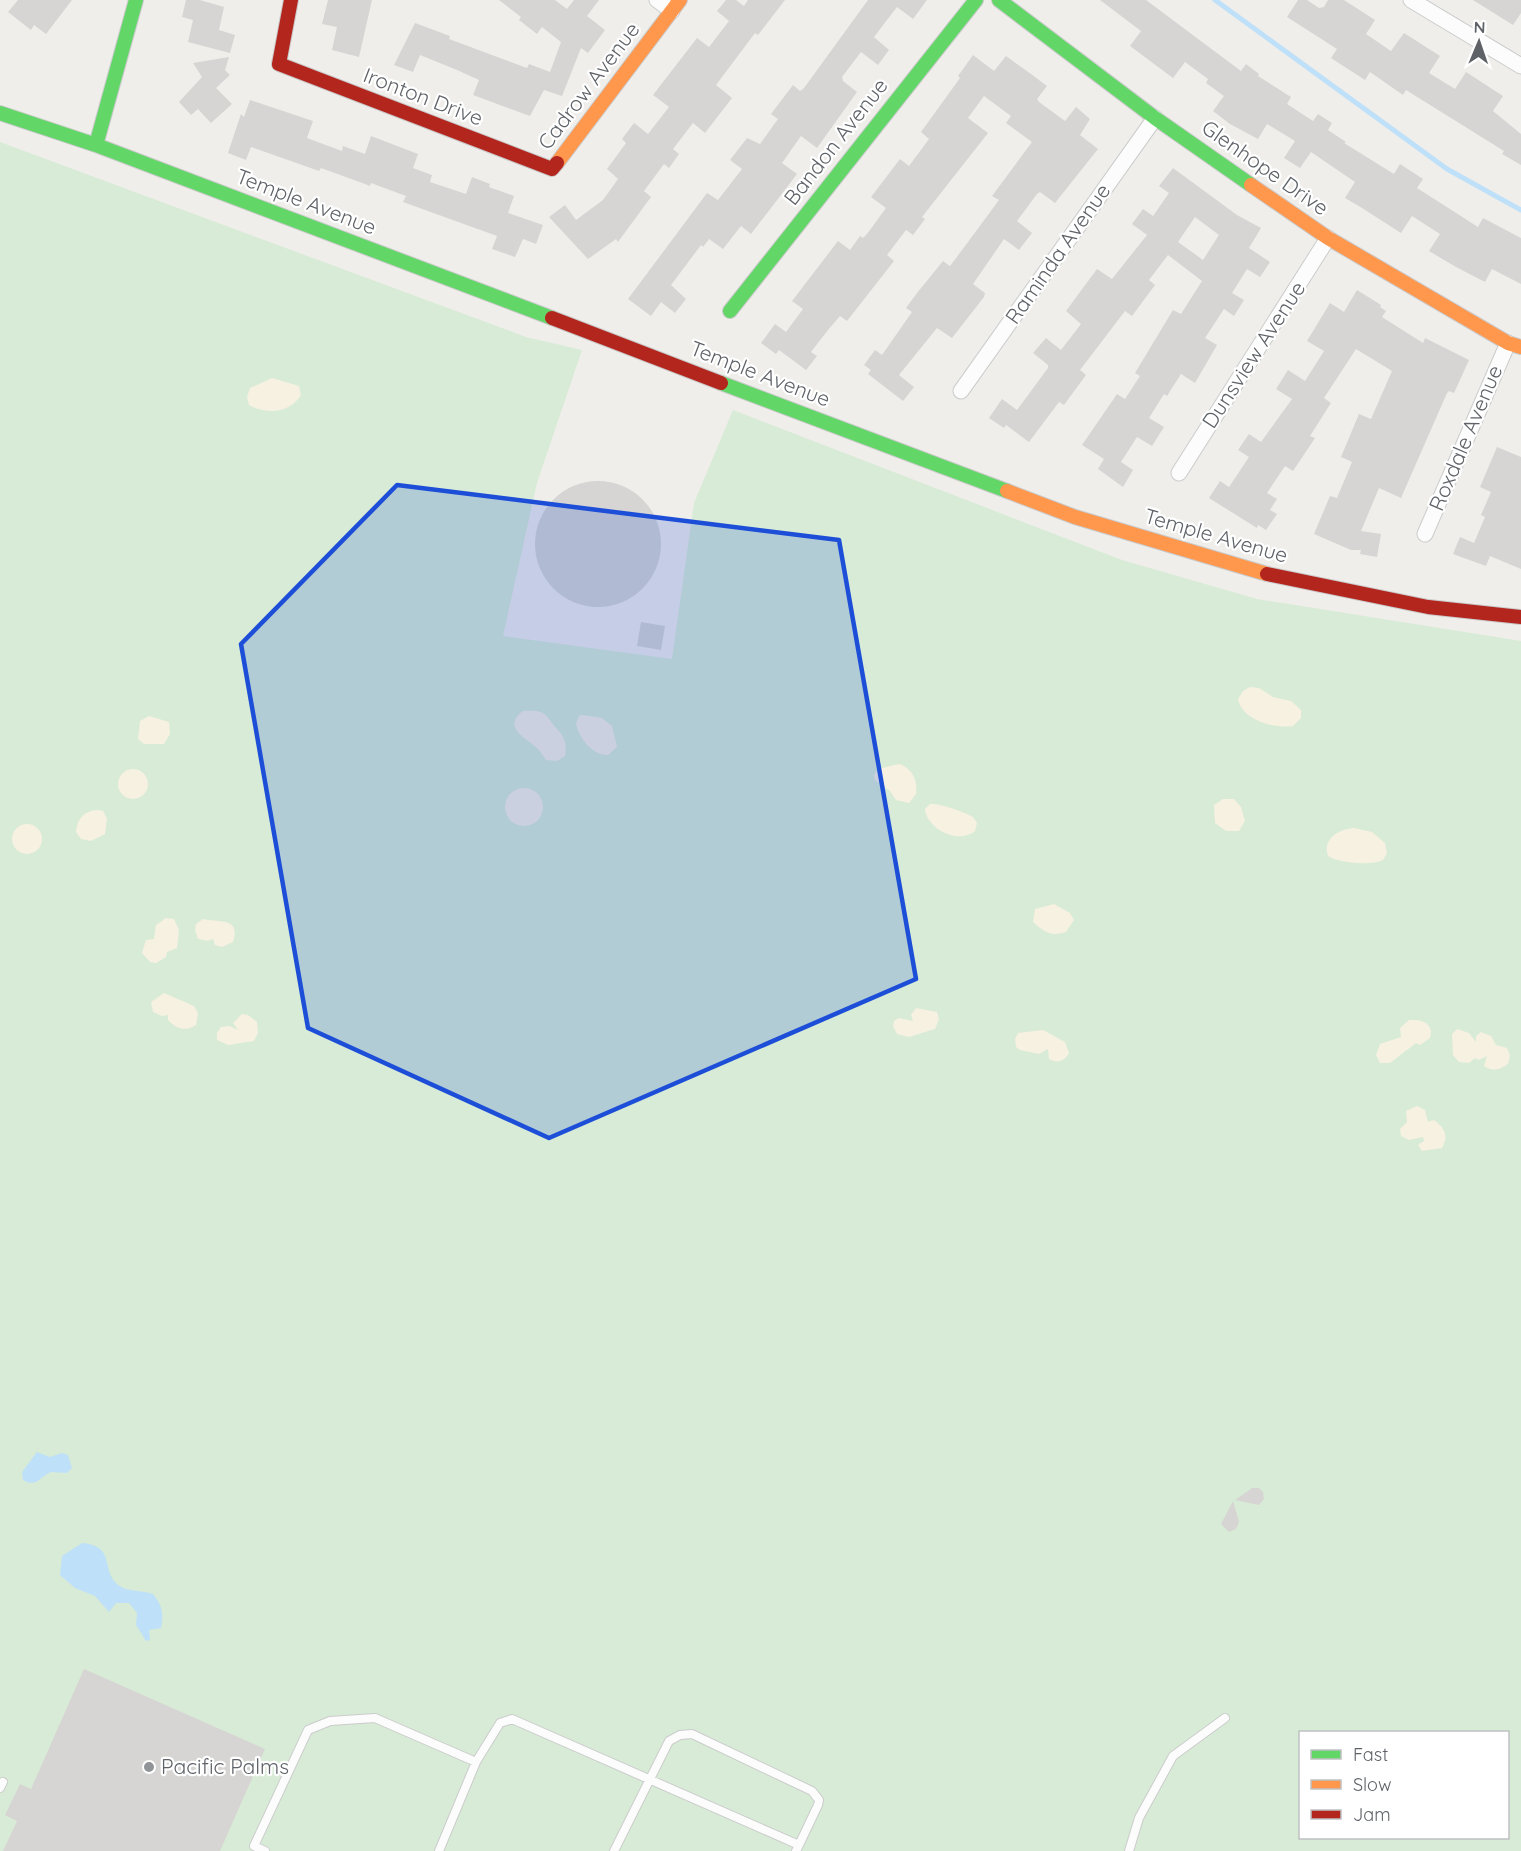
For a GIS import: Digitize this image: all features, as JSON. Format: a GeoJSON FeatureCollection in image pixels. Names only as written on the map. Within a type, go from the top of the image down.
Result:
{"type":"FeatureCollection","features":[{"type":"Feature","properties":{"kind":"main road"},"geometry":{"type":"LineString","coordinates":[[96,146],[136,0]]}},
{"type":"Feature","properties":{"kind":"main road","name":"Ironton Drive"},"geometry":{"type":"LineString","coordinates":[[291,0],[279,64],[552,169]]}},
{"type":"Feature","properties":{"kind":"main road","name":"Bandon Avenue"},"geometry":{"type":"LineString","coordinates":[[730,311],[976,0]]}},
{"type":"Feature","properties":{"kind":"main road","name":"Glenhope Drive"},"geometry":{"type":"LineString","coordinates":[[999,0],[1155,118],[1329,238],[1514,345]]}},
{"type":"Feature","properties":{"kind":"main road","name":"Cadrow Avenue"},"geometry":{"type":"LineString","coordinates":[[552,169],[676,5]]}},
{"type":"Feature","properties":{"kind":"main road","name":"Temple Avenue"},"geometry":{"type":"LineString","coordinates":[[0,113],[96,146],[1075,517],[1255,572],[1428,607],[1521,617]]}},
{"type":"Feature","properties":{"kind":"street"},"geometry":{"type":"LineString","coordinates":[[657,0],[676,5]]}},
{"type":"Feature","properties":{"kind":"street"},"geometry":{"type":"LineString","coordinates":[[1411,0],[1521,66]]}},
{"type":"Feature","properties":{"kind":"street","name":"Raminda Avenue"},"geometry":{"type":"LineString","coordinates":[[961,391],[1155,118]]}},
{"type":"Feature","properties":{"kind":"street","name":"Dunsview Avenue"},"geometry":{"type":"LineString","coordinates":[[1179,473],[1329,238]]}},
{"type":"Feature","properties":{"kind":"street","name":"Roxdale Avenue"},"geometry":{"type":"LineString","coordinates":[[1425,534],[1514,345]]}},
{"type":"Feature","properties":{"kind":"lane"},"geometry":{"type":"LineString","coordinates":[[265,1851],[254,1846],[308,1730],[330,1720],[375,1718],[476,1762]]}},
{"type":"Feature","properties":{"kind":"lane"},"geometry":{"type":"LineString","coordinates":[[1129,1851],[1139,1818],[1173,1756],[1224,1718]]}},
{"type":"Feature","properties":{"kind":"lane"},"geometry":{"type":"LineString","coordinates":[[440,1851],[476,1762],[500,1723],[512,1719],[650,1780],[798,1848],[819,1800],[812,1791],[692,1734],[680,1735],[669,1741],[650,1780],[614,1851]]}},
{"type":"Feature","properties":{"kind":"highlighted area"},"geometry":{"type":"Polygon","coordinates":[[[397,485],[839,540],[916,979],[549,1138],[308,1028],[241,644],[397,485]]]}},
{"type":"Feature","properties":{"kind":"green space"},"geometry":{"type":"Polygon","coordinates":[[[0,142],[526,337],[582,350],[537,483],[503,636],[672,659],[694,503],[733,410],[1122,560],[1257,599],[1521,641],[1521,1851],[0,1851],[0,142]]]}},
{"type":"Feature","properties":{"kind":"sand"},"geometry":{"type":"Polygon","coordinates":[[[272,378],[299,386],[301,395],[297,401],[285,409],[270,411],[249,405],[247,397],[250,388],[272,378]]]}},
{"type":"Feature","properties":{"kind":"sand"},"geometry":{"type":"Polygon","coordinates":[[[1250,687],[1259,688],[1273,697],[1291,701],[1301,710],[1301,718],[1293,726],[1285,727],[1252,718],[1238,699],[1243,691],[1250,687]]]}},
{"type":"Feature","properties":{"kind":"sand"},"geometry":{"type":"Polygon","coordinates":[[[523,711],[537,711],[545,714],[564,739],[565,756],[557,761],[546,760],[537,748],[522,737],[514,722],[523,711]]]}},
{"type":"Feature","properties":{"kind":"sand"},"geometry":{"type":"Polygon","coordinates":[[[149,716],[169,722],[170,734],[164,744],[144,744],[138,739],[140,721],[149,716]]]}},
{"type":"Feature","properties":{"kind":"sand"},"geometry":{"type":"Polygon","coordinates":[[[579,716],[602,718],[612,726],[617,747],[608,755],[597,753],[583,740],[576,724],[579,716]]]}},
{"type":"Feature","properties":{"kind":"sand"},"geometry":{"type":"Polygon","coordinates":[[[899,764],[907,768],[915,779],[916,794],[909,803],[896,800],[890,791],[875,780],[874,775],[878,769],[899,764]]]}},
{"type":"Feature","properties":{"kind":"sand"},"geometry":{"type":"Polygon","coordinates":[[[133,769],[139,770],[147,778],[147,790],[139,798],[133,799],[127,798],[119,790],[118,784],[119,778],[127,770],[133,769]]]}},
{"type":"Feature","properties":{"kind":"sand"},"geometry":{"type":"Polygon","coordinates":[[[524,788],[538,793],[543,807],[538,821],[524,826],[510,821],[505,807],[510,793],[524,788]]]}},
{"type":"Feature","properties":{"kind":"sand"},"geometry":{"type":"Polygon","coordinates":[[[1223,799],[1234,799],[1241,807],[1245,821],[1239,831],[1226,831],[1215,823],[1214,805],[1223,799]]]}},
{"type":"Feature","properties":{"kind":"sand"},"geometry":{"type":"Polygon","coordinates":[[[930,804],[952,808],[973,817],[977,823],[975,831],[960,836],[944,833],[931,823],[927,816],[925,809],[930,804]]]}},
{"type":"Feature","properties":{"kind":"sand"},"geometry":{"type":"Polygon","coordinates":[[[90,811],[103,811],[107,819],[105,834],[91,841],[81,839],[76,832],[80,819],[90,811]]]}},
{"type":"Feature","properties":{"kind":"sand"},"geometry":{"type":"Polygon","coordinates":[[[27,824],[37,829],[42,839],[37,849],[27,854],[17,849],[12,839],[17,829],[27,824]]]}},
{"type":"Feature","properties":{"kind":"sand"},"geometry":{"type":"Polygon","coordinates":[[[1354,828],[1372,832],[1385,843],[1387,853],[1383,860],[1355,863],[1328,856],[1327,845],[1333,836],[1343,830],[1354,828]]]}},
{"type":"Feature","properties":{"kind":"sand"},"geometry":{"type":"Polygon","coordinates":[[[1054,904],[1070,913],[1074,920],[1066,932],[1048,933],[1033,922],[1035,909],[1054,904]]]}},
{"type":"Feature","properties":{"kind":"sand"},"geometry":{"type":"Polygon","coordinates":[[[166,918],[174,919],[179,930],[177,948],[167,952],[166,957],[156,963],[150,962],[142,953],[146,940],[154,939],[156,925],[166,918]]]}},
{"type":"Feature","properties":{"kind":"sand"},"geometry":{"type":"Polygon","coordinates":[[[203,919],[222,921],[232,925],[235,934],[233,942],[222,947],[215,945],[213,939],[208,941],[198,939],[196,924],[203,919]]]}},
{"type":"Feature","properties":{"kind":"sand"},"geometry":{"type":"Polygon","coordinates":[[[164,993],[194,1006],[198,1013],[196,1025],[181,1028],[168,1020],[168,1015],[162,1016],[153,1012],[151,1002],[164,993]]]}},
{"type":"Feature","properties":{"kind":"sand"},"geometry":{"type":"Polygon","coordinates":[[[916,1008],[937,1012],[939,1019],[935,1029],[909,1037],[897,1034],[893,1026],[894,1021],[899,1018],[913,1021],[911,1015],[916,1008]]]}},
{"type":"Feature","properties":{"kind":"sand"},"geometry":{"type":"Polygon","coordinates":[[[242,1014],[248,1015],[257,1022],[258,1033],[254,1041],[228,1045],[217,1040],[217,1033],[221,1027],[229,1026],[238,1030],[233,1023],[242,1014]]]}},
{"type":"Feature","properties":{"kind":"sand"},"geometry":{"type":"Polygon","coordinates":[[[1409,1020],[1420,1021],[1428,1025],[1431,1031],[1430,1038],[1420,1045],[1416,1043],[1390,1063],[1380,1063],[1376,1055],[1380,1044],[1401,1037],[1400,1028],[1409,1020]]]}},
{"type":"Feature","properties":{"kind":"sand"},"geometry":{"type":"Polygon","coordinates":[[[1457,1029],[1469,1033],[1476,1042],[1476,1036],[1481,1032],[1491,1036],[1496,1045],[1507,1048],[1510,1055],[1508,1064],[1496,1070],[1487,1068],[1484,1066],[1487,1056],[1479,1060],[1475,1058],[1469,1063],[1459,1062],[1453,1055],[1452,1034],[1457,1029]]]}},
{"type":"Feature","properties":{"kind":"sand"},"geometry":{"type":"Polygon","coordinates":[[[1043,1030],[1065,1042],[1069,1053],[1063,1060],[1049,1059],[1048,1049],[1039,1054],[1016,1047],[1015,1039],[1018,1033],[1043,1030]]]}},
{"type":"Feature","properties":{"kind":"sand"},"geometry":{"type":"Polygon","coordinates":[[[1417,1106],[1425,1110],[1428,1122],[1434,1120],[1443,1129],[1445,1140],[1442,1148],[1422,1151],[1418,1145],[1424,1141],[1423,1137],[1409,1140],[1401,1136],[1400,1129],[1407,1122],[1406,1111],[1417,1106]]]}},
{"type":"Feature","properties":{"kind":"water"},"geometry":{"type":"Polygon","coordinates":[[[37,1452],[50,1457],[62,1453],[68,1455],[72,1468],[67,1473],[51,1472],[35,1482],[27,1482],[23,1480],[22,1472],[37,1452]]]}},
{"type":"Feature","properties":{"kind":"water"},"geometry":{"type":"Polygon","coordinates":[[[82,1543],[100,1549],[104,1554],[110,1574],[120,1586],[153,1594],[156,1598],[162,1610],[162,1623],[161,1628],[149,1630],[150,1640],[146,1641],[136,1625],[137,1613],[129,1603],[116,1603],[109,1612],[95,1596],[75,1588],[60,1575],[62,1556],[82,1543]]]}},
{"type":"Feature","properties":{"kind":"building"},"geometry":{"type":"Polygon","coordinates":[[[18,0],[72,0],[46,34],[34,25],[31,30],[8,12],[18,0]]]}},
{"type":"Feature","properties":{"kind":"building"},"geometry":{"type":"Polygon","coordinates":[[[186,0],[200,0],[224,7],[219,30],[235,35],[230,53],[188,42],[193,20],[182,17],[186,0]]]}},
{"type":"Feature","properties":{"kind":"building"},"geometry":{"type":"Polygon","coordinates":[[[328,0],[372,0],[359,57],[332,50],[337,27],[322,24],[328,0]]]}},
{"type":"Feature","properties":{"kind":"building"},"geometry":{"type":"Polygon","coordinates":[[[499,0],[555,0],[567,9],[574,0],[599,0],[587,16],[605,30],[588,53],[581,48],[562,96],[544,90],[530,116],[473,95],[479,80],[420,55],[413,72],[394,65],[415,23],[450,36],[449,39],[527,68],[529,64],[550,72],[561,42],[542,27],[537,34],[519,20],[521,17],[499,0]]]}},
{"type":"Feature","properties":{"kind":"building"},"geometry":{"type":"Polygon","coordinates":[[[726,0],[736,0],[744,6],[748,0],[785,0],[758,35],[755,33],[716,85],[732,98],[705,133],[693,123],[673,149],[679,154],[669,168],[664,164],[644,191],[651,197],[618,242],[616,239],[588,259],[549,217],[565,205],[576,220],[603,200],[618,179],[607,169],[626,143],[622,139],[634,123],[648,134],[669,107],[653,95],[697,38],[709,47],[729,21],[717,11],[726,0]]]}},
{"type":"Feature","properties":{"kind":"building"},"geometry":{"type":"Polygon","coordinates":[[[868,0],[927,0],[913,19],[897,7],[874,37],[889,50],[878,65],[861,52],[842,77],[843,81],[857,92],[817,148],[801,136],[782,163],[797,174],[751,234],[741,226],[723,249],[709,239],[703,247],[701,245],[671,285],[686,299],[675,313],[661,302],[651,316],[628,299],[707,193],[718,200],[742,169],[730,160],[747,138],[760,144],[778,119],[771,114],[793,85],[800,91],[804,88],[868,0]]]}},
{"type":"Feature","properties":{"kind":"building"},"geometry":{"type":"Polygon","coordinates":[[[1100,0],[1146,0],[1241,71],[1246,64],[1259,74],[1258,76],[1291,97],[1287,104],[1313,121],[1318,114],[1332,123],[1328,130],[1346,142],[1344,143],[1394,174],[1400,164],[1423,179],[1417,188],[1478,227],[1483,218],[1521,238],[1521,284],[1492,269],[1485,282],[1429,251],[1440,234],[1412,216],[1401,233],[1345,198],[1355,182],[1311,152],[1300,168],[1284,158],[1295,141],[1267,124],[1258,139],[1230,124],[1213,111],[1224,96],[1206,83],[1208,79],[1185,62],[1173,78],[1130,46],[1141,31],[1100,0]]]}},
{"type":"Feature","properties":{"kind":"building"},"geometry":{"type":"Polygon","coordinates":[[[1298,0],[1307,0],[1319,8],[1324,7],[1328,0],[1344,0],[1375,20],[1366,34],[1391,51],[1404,33],[1440,56],[1429,73],[1455,89],[1466,72],[1503,96],[1493,111],[1521,134],[1521,165],[1502,154],[1504,151],[1406,90],[1403,95],[1370,72],[1365,80],[1331,58],[1337,49],[1287,17],[1298,0]]]}},
{"type":"Feature","properties":{"kind":"building"},"geometry":{"type":"Polygon","coordinates":[[[1473,0],[1521,0],[1521,13],[1513,25],[1473,0]]]}},
{"type":"Feature","properties":{"kind":"building"},"geometry":{"type":"Polygon","coordinates":[[[973,55],[994,71],[1006,56],[1047,86],[1037,99],[1065,121],[1076,107],[1090,119],[1080,135],[1098,149],[1055,203],[1040,192],[1037,194],[1017,221],[1032,233],[1019,250],[1004,239],[973,284],[985,293],[984,297],[952,338],[937,328],[899,375],[914,387],[903,401],[868,374],[871,370],[864,365],[875,350],[882,355],[912,312],[906,308],[943,261],[950,266],[999,200],[992,196],[1032,142],[1006,123],[1011,116],[984,96],[968,118],[988,133],[922,217],[925,219],[913,235],[906,230],[887,255],[894,261],[847,321],[840,316],[828,330],[811,352],[817,356],[806,370],[779,350],[776,354],[761,343],[775,324],[786,332],[803,309],[792,301],[838,241],[850,250],[860,236],[863,238],[867,234],[886,208],[871,197],[900,159],[909,166],[929,139],[921,132],[960,78],[958,76],[973,55]]]}},
{"type":"Feature","properties":{"kind":"building"},"geometry":{"type":"Polygon","coordinates":[[[229,57],[225,70],[230,75],[216,88],[232,104],[211,123],[198,109],[191,115],[179,102],[202,77],[193,63],[229,57]]]}},
{"type":"Feature","properties":{"kind":"building"},"geometry":{"type":"Polygon","coordinates":[[[250,100],[313,121],[307,138],[342,151],[343,146],[365,154],[371,136],[418,154],[413,168],[432,175],[430,182],[466,194],[472,177],[490,184],[489,187],[514,196],[508,213],[543,225],[536,244],[523,239],[515,257],[492,249],[497,236],[403,202],[406,196],[371,183],[370,186],[321,168],[319,171],[251,147],[246,160],[228,153],[241,114],[244,117],[250,100]]]}},
{"type":"Feature","properties":{"kind":"building"},"geometry":{"type":"Polygon","coordinates":[[[1173,168],[1237,215],[1261,228],[1249,248],[1270,262],[1260,277],[1247,269],[1232,293],[1244,300],[1234,316],[1224,309],[1205,338],[1217,345],[1195,383],[1181,374],[1167,396],[1164,394],[1149,418],[1164,427],[1152,446],[1137,437],[1121,462],[1133,470],[1123,487],[1098,469],[1104,459],[1082,445],[1117,394],[1125,399],[1140,376],[1135,373],[1173,310],[1181,314],[1202,281],[1168,255],[1149,280],[1155,285],[1132,316],[1125,311],[1080,370],[1086,375],[1064,405],[1059,402],[1029,442],[1006,425],[1004,428],[989,418],[1002,399],[1017,410],[1048,368],[1048,365],[1033,353],[1046,338],[1061,350],[1081,324],[1066,311],[1097,269],[1112,279],[1147,235],[1132,224],[1143,209],[1153,216],[1169,193],[1159,186],[1173,168]],[[1195,217],[1178,242],[1203,260],[1219,235],[1195,217]]]}},
{"type":"Feature","properties":{"kind":"building"},"geometry":{"type":"Polygon","coordinates":[[[1357,290],[1381,305],[1380,307],[1386,311],[1382,317],[1423,343],[1425,338],[1469,360],[1454,393],[1449,391],[1447,393],[1401,498],[1379,488],[1361,531],[1381,534],[1377,557],[1360,554],[1361,550],[1351,550],[1314,534],[1330,496],[1337,498],[1352,462],[1341,457],[1359,414],[1371,419],[1392,371],[1356,349],[1324,398],[1331,403],[1310,436],[1315,438],[1293,471],[1285,466],[1267,493],[1277,499],[1270,510],[1277,514],[1266,530],[1258,525],[1257,528],[1209,498],[1220,481],[1229,487],[1249,457],[1238,450],[1249,434],[1261,442],[1292,399],[1276,389],[1288,370],[1305,381],[1324,351],[1307,341],[1330,303],[1344,312],[1357,290]]]}},
{"type":"Feature","properties":{"kind":"building"},"geometry":{"type":"Polygon","coordinates":[[[1497,447],[1521,457],[1521,569],[1490,556],[1486,566],[1453,554],[1460,537],[1474,543],[1485,517],[1481,515],[1491,492],[1480,487],[1497,447]]]}},
{"type":"Feature","properties":{"kind":"building"},"geometry":{"type":"Polygon","coordinates":[[[598,481],[622,486],[642,500],[656,520],[661,544],[656,568],[642,588],[622,602],[598,607],[574,602],[554,588],[540,568],[535,544],[540,520],[554,500],[574,486],[598,481]]]}},
{"type":"Feature","properties":{"kind":"building"},"geometry":{"type":"Polygon","coordinates":[[[641,622],[665,626],[661,650],[637,646],[641,622]]]}},
{"type":"Feature","properties":{"kind":"building"},"geometry":{"type":"Polygon","coordinates":[[[1252,1488],[1259,1488],[1263,1492],[1264,1499],[1259,1505],[1235,1500],[1252,1488]]]}},
{"type":"Feature","properties":{"kind":"building"},"geometry":{"type":"Polygon","coordinates":[[[1233,1501],[1239,1522],[1236,1529],[1229,1532],[1221,1524],[1233,1501]]]}},
{"type":"Feature","properties":{"kind":"building","name":"Pacific Palms"},"geometry":{"type":"Polygon","coordinates":[[[84,1669],[265,1749],[220,1851],[3,1851],[17,1821],[5,1815],[20,1784],[31,1789],[84,1669]]]}},
{"type":"Feature","properties":{"kind":"waterway"},"geometry":{"type":"LineString","coordinates":[[1215,0],[1447,169],[1521,210]]}},
{"type":"Feature","properties":{"kind":"traffic: fast"},"geometry":{"type":"LineString","coordinates":[[96,145],[136,0]]}},
{"type":"Feature","properties":{"kind":"traffic: fast"},"geometry":{"type":"LineString","coordinates":[[730,311],[976,0]]}},
{"type":"Feature","properties":{"kind":"traffic: fast"},"geometry":{"type":"LineString","coordinates":[[999,0],[1155,118],[1251,185]]}},
{"type":"Feature","properties":{"kind":"traffic: fast"},"geometry":{"type":"LineString","coordinates":[[0,113],[96,145],[552,318]]}},
{"type":"Feature","properties":{"kind":"traffic: fast"},"geometry":{"type":"LineString","coordinates":[[721,383],[1007,491]]}},
{"type":"Feature","properties":{"kind":"traffic: slow"},"geometry":{"type":"LineString","coordinates":[[557,163],[680,0]]}},
{"type":"Feature","properties":{"kind":"traffic: slow"},"geometry":{"type":"LineString","coordinates":[[1251,185],[1328,238],[1508,343],[1521,347]]}},
{"type":"Feature","properties":{"kind":"traffic: slow"},"geometry":{"type":"LineString","coordinates":[[1007,491],[1075,517],[1267,574]]}},
{"type":"Feature","properties":{"kind":"traffic: jam"},"geometry":{"type":"LineString","coordinates":[[291,0],[279,64],[552,169],[557,163]]}},
{"type":"Feature","properties":{"kind":"traffic: jam"},"geometry":{"type":"LineString","coordinates":[[552,318],[721,383]]}},
{"type":"Feature","properties":{"kind":"traffic: jam"},"geometry":{"type":"LineString","coordinates":[[1267,574],[1428,607],[1521,617]]}},
{"type":"Feature","properties":{"kind":"place","name":"Pacific Palms"},"geometry":{"type":"Point","coordinates":[149,1767]}}]}
